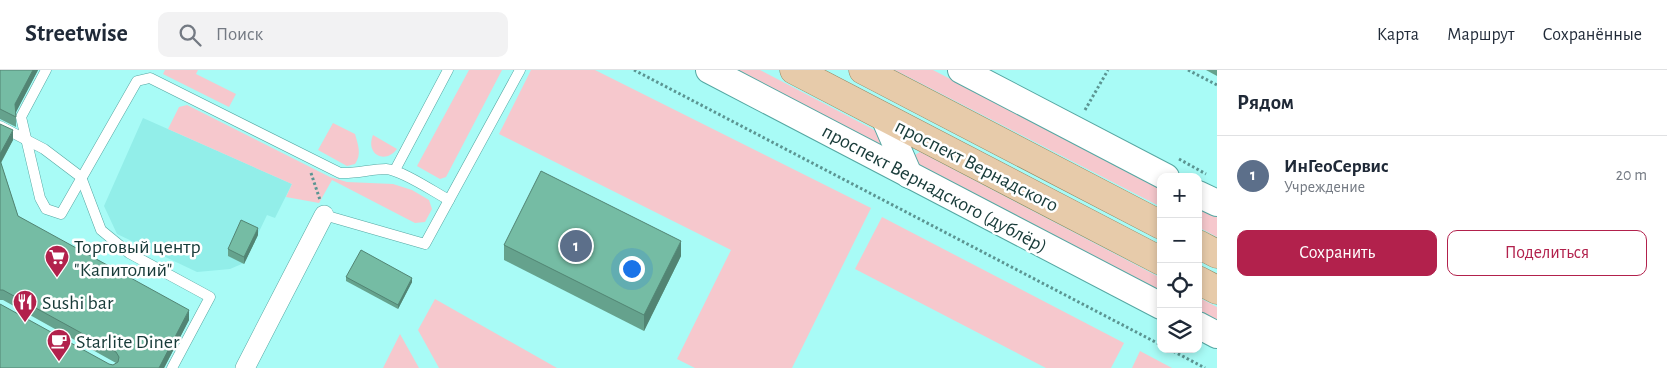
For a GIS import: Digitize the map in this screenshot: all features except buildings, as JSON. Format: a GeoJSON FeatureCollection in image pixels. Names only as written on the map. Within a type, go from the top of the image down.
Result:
{"type":"FeatureCollection","features":[{"type":"Feature","properties":{"kind":"main road","name":"проспект Вернадского"},"geometry":{"type":"LineString","coordinates":[[794,70],[1157,259]]}},
{"type":"Feature","properties":{"kind":"main road","name":"проспект Вернадского"},"geometry":{"type":"LineString","coordinates":[[864,70],[1157,223]]}},
{"type":"Feature","properties":{"kind":"main road"},"geometry":{"type":"LineString","coordinates":[[1202,246],[1217,254]]}},
{"type":"Feature","properties":{"kind":"main road"},"geometry":{"type":"LineString","coordinates":[[1202,282],[1217,290]]}},
{"type":"Feature","properties":{"kind":"street","name":"проспект Вернадского (дублёр)"},"geometry":{"type":"LineString","coordinates":[[709,70],[1157,304]]}},
{"type":"Feature","properties":{"kind":"street"},"geometry":{"type":"LineString","coordinates":[[961,70],[1158,173]]}},
{"type":"Feature","properties":{"kind":"street"},"geometry":{"type":"LineString","coordinates":[[884,117],[909,175]]}},
{"type":"Feature","properties":{"kind":"street"},"geometry":{"type":"LineString","coordinates":[[1202,196],[1217,203]]}},
{"type":"Feature","properties":{"kind":"street"},"geometry":{"type":"LineString","coordinates":[[246,368],[324,215]]}},
{"type":"Feature","properties":{"kind":"street"},"geometry":{"type":"LineString","coordinates":[[1202,328],[1217,335]]}},
{"type":"Feature","properties":{"kind":"lane"},"geometry":{"type":"LineString","coordinates":[[46,70],[21,117],[40,198],[46,209],[61,214],[137,81],[152,74],[340,173],[352,174],[384,169],[395,170],[449,200]]}},
{"type":"Feature","properties":{"kind":"lane"},"geometry":{"type":"LineString","coordinates":[[395,170],[448,70]]}},
{"type":"Feature","properties":{"kind":"lane"},"geometry":{"type":"LineString","coordinates":[[324,215],[425,244],[520,70]]}},
{"type":"Feature","properties":{"kind":"lane"},"geometry":{"type":"LineString","coordinates":[[0,126],[44,149],[81,177],[101,230],[129,253],[210,297],[172,368]]}},
{"type":"Feature","properties":{"kind":"path"},"geometry":{"type":"LineString","coordinates":[[634,70],[1157,343]]}},
{"type":"Feature","properties":{"kind":"path"},"geometry":{"type":"LineString","coordinates":[[1085,110],[1108,70]]}},
{"type":"Feature","properties":{"kind":"path"},"geometry":{"type":"LineString","coordinates":[[1188,70],[1217,85]]}},
{"type":"Feature","properties":{"kind":"path"},"geometry":{"type":"LineString","coordinates":[[305,155],[324,215]]}},
{"type":"Feature","properties":{"kind":"path"},"geometry":{"type":"LineString","coordinates":[[1177,353],[1205,368]]}},
{"type":"Feature","properties":{"kind":"shaded area"},"geometry":{"type":"Polygon","coordinates":[[[165,70],[198,70],[196,74],[236,94],[229,107],[163,74],[165,70]]]}},
{"type":"Feature","properties":{"kind":"shaded area"},"geometry":{"type":"Polygon","coordinates":[[[469,70],[502,70],[446,177],[440,179],[417,166],[469,70]]]}},
{"type":"Feature","properties":{"kind":"shaded area"},"geometry":{"type":"Polygon","coordinates":[[[531,70],[595,70],[871,208],[792,368],[695,368],[677,359],[731,250],[499,134],[531,70]]]}},
{"type":"Feature","properties":{"kind":"shaded area"},"geometry":{"type":"Polygon","coordinates":[[[728,70],[760,70],[882,134],[882,147],[728,70]]]}},
{"type":"Feature","properties":{"kind":"shaded area"},"geometry":{"type":"Polygon","coordinates":[[[895,70],[933,70],[1157,186],[1157,205],[895,70]]]}},
{"type":"Feature","properties":{"kind":"shaded area"},"geometry":{"type":"Polygon","coordinates":[[[187,105],[330,177],[347,182],[393,184],[412,190],[429,200],[432,209],[425,222],[415,223],[332,180],[319,203],[286,197],[292,184],[168,129],[179,107],[187,105]]]}},
{"type":"Feature","properties":{"kind":"shaded area"},"geometry":{"type":"Polygon","coordinates":[[[143,118],[292,184],[275,218],[267,215],[244,263],[230,269],[197,272],[117,234],[104,206],[143,118]]]}},
{"type":"Feature","properties":{"kind":"shaded area"},"geometry":{"type":"Polygon","coordinates":[[[333,123],[355,134],[359,153],[355,164],[347,166],[318,150],[333,123]]]}},
{"type":"Feature","properties":{"kind":"shaded area"},"geometry":{"type":"Polygon","coordinates":[[[373,135],[397,149],[387,156],[382,157],[378,155],[372,147],[373,135]]]}},
{"type":"Feature","properties":{"kind":"shaded area"},"geometry":{"type":"Polygon","coordinates":[[[920,152],[1157,276],[1157,292],[917,167],[913,156],[920,152]]]}},
{"type":"Feature","properties":{"kind":"shaded area"},"geometry":{"type":"Polygon","coordinates":[[[1202,209],[1217,217],[1217,237],[1202,229],[1202,209]]]}},
{"type":"Feature","properties":{"kind":"shaded area"},"geometry":{"type":"Polygon","coordinates":[[[882,217],[1124,343],[1111,368],[1046,368],[855,269],[882,217]]]}},
{"type":"Feature","properties":{"kind":"shaded area"},"geometry":{"type":"Polygon","coordinates":[[[435,299],[557,368],[439,368],[418,330],[435,299]]]}},
{"type":"Feature","properties":{"kind":"shaded area"},"geometry":{"type":"Polygon","coordinates":[[[1202,299],[1217,307],[1217,323],[1202,316],[1202,299]]]}},
{"type":"Feature","properties":{"kind":"shaded area"},"geometry":{"type":"Polygon","coordinates":[[[400,334],[419,368],[383,368],[400,334]]]}},
{"type":"Feature","properties":{"kind":"shaded area"},"geometry":{"type":"Polygon","coordinates":[[[1140,351],[1172,368],[1132,368],[1140,351]]]}},
{"type":"Feature","properties":{"kind":"place","name":"ИнГеоСервис"},"geometry":{"type":"Point","coordinates":[576,246]}},
{"type":"Feature","properties":{"kind":"place","name":"Торговый центр \"Капитолий\""},"geometry":{"type":"Point","coordinates":[57,278]}},
{"type":"Feature","properties":{"kind":"place","name":"Sushi bar"},"geometry":{"type":"Point","coordinates":[25,323]}},
{"type":"Feature","properties":{"kind":"place","name":"Starlite Diner"},"geometry":{"type":"Point","coordinates":[59,362]}}]}
